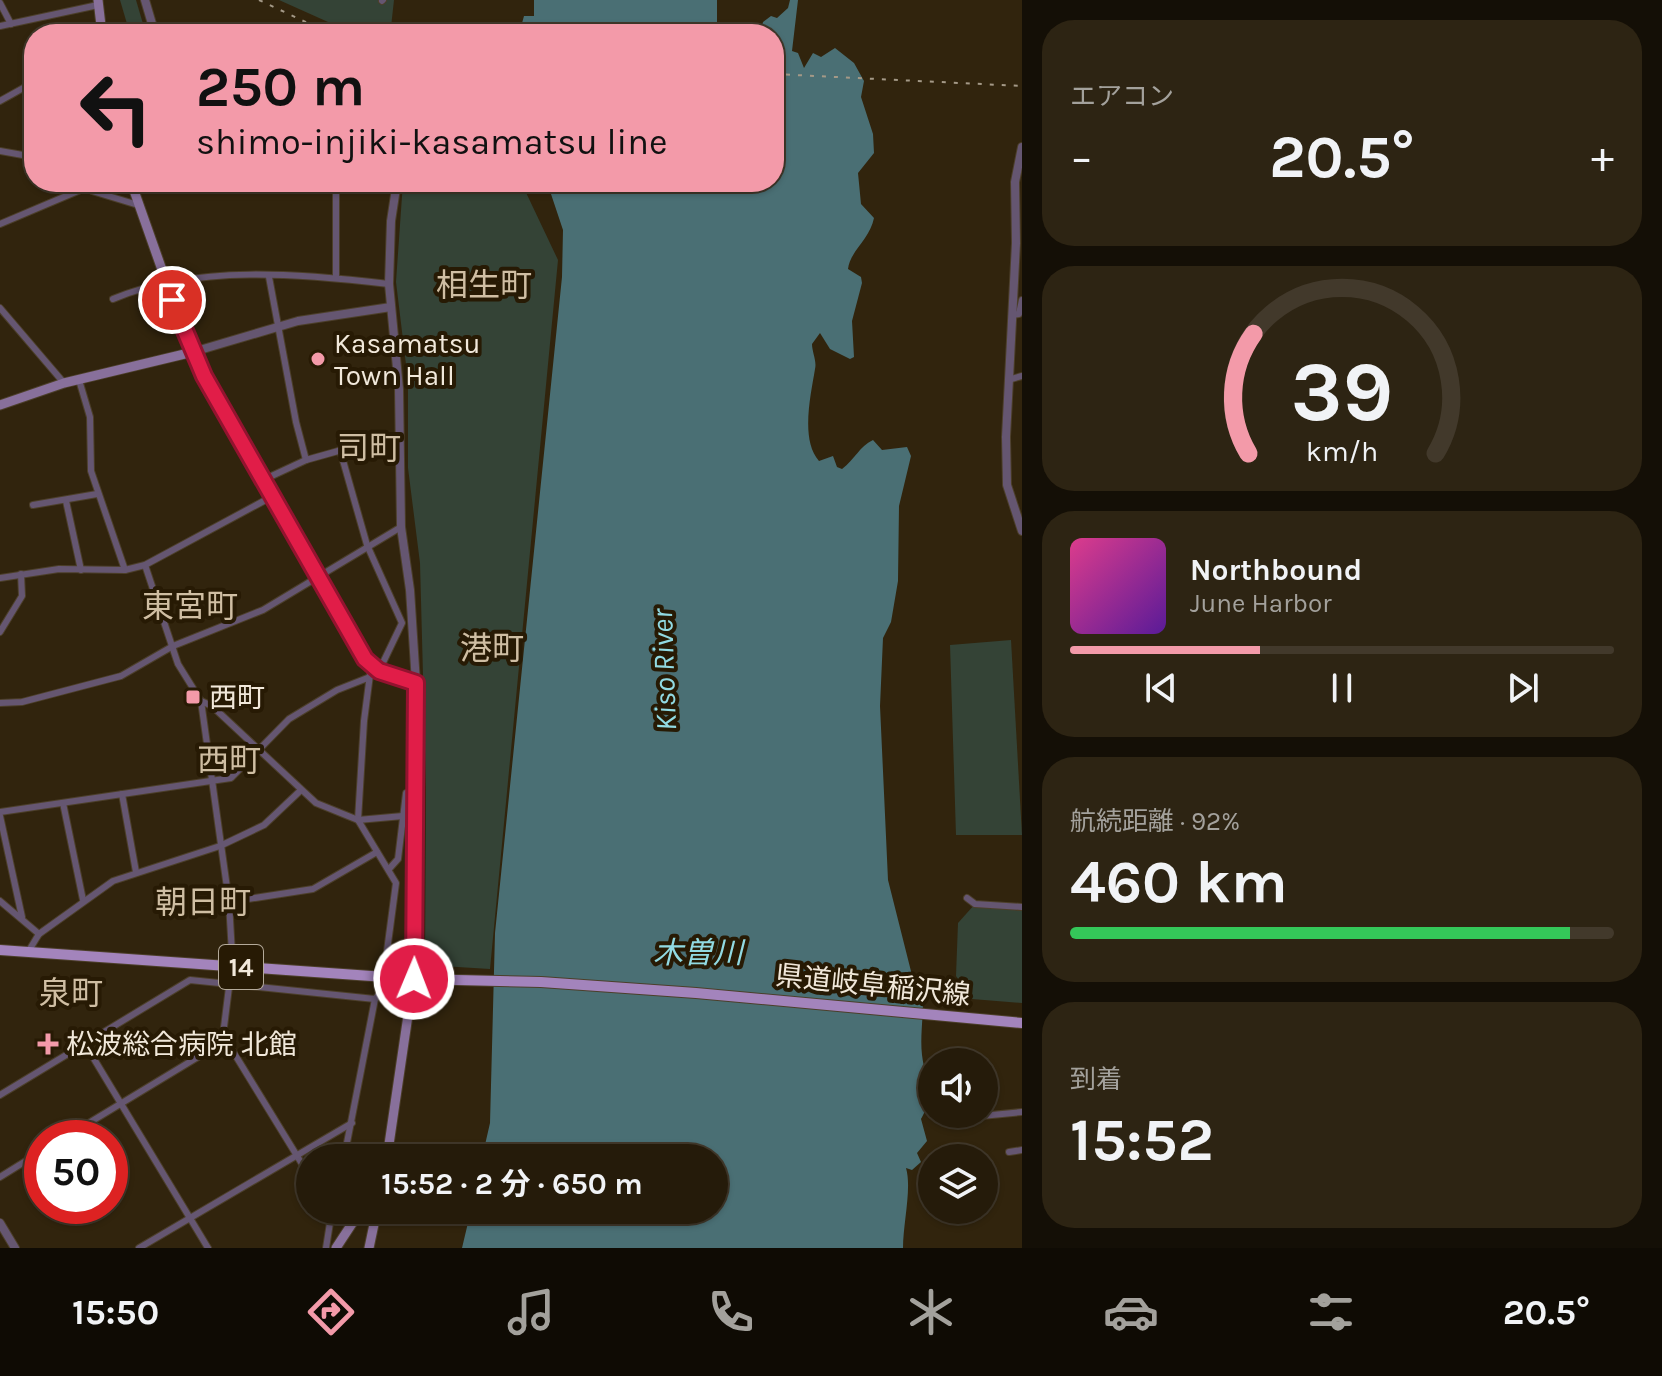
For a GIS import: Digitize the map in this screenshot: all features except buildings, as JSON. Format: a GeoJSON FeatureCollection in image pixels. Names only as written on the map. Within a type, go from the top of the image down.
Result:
{"type":"FeatureCollection","features":[{"type":"Feature","properties":{"kind":"main road"},"geometry":{"type":"LineString","coordinates":[[98,3],[101,24]]}},
{"type":"Feature","properties":{"kind":"main road"},"geometry":{"type":"LineString","coordinates":[[134,192],[193,352],[373,672],[416,683],[414,979],[389,1144]]}},
{"type":"Feature","properties":{"kind":"main road"},"geometry":{"type":"LineString","coordinates":[[0,405],[64,383],[193,352]]}},
{"type":"Feature","properties":{"kind":"main road","name":"14"},"geometry":{"type":"LineString","coordinates":[[0,950],[414,979]]}},
{"type":"Feature","properties":{"kind":"main road","name":"県道岐阜稲沢線"},"geometry":{"type":"LineString","coordinates":[[414,979],[541,982],[680,991],[1022,1023]]}},
{"type":"Feature","properties":{"kind":"main road"},"geometry":{"type":"LineString","coordinates":[[336,1248],[352,1224]]}},
{"type":"Feature","properties":{"kind":"main road"},"geometry":{"type":"LineString","coordinates":[[369,1248],[374,1224]]}},
{"type":"Feature","properties":{"kind":"street"},"geometry":{"type":"LineString","coordinates":[[145,0],[152,24]]}},
{"type":"Feature","properties":{"kind":"street"},"geometry":{"type":"LineString","coordinates":[[0,3],[11,24]]}},
{"type":"Feature","properties":{"kind":"street"},"geometry":{"type":"LineString","coordinates":[[0,26],[98,3]]}},
{"type":"Feature","properties":{"kind":"street"},"geometry":{"type":"LineString","coordinates":[[0,101],[24,88]]}},
{"type":"Feature","properties":{"kind":"street"},"geometry":{"type":"LineString","coordinates":[[1022,147],[1015,182],[1007,485],[1022,531]]}},
{"type":"Feature","properties":{"kind":"street"},"geometry":{"type":"LineString","coordinates":[[0,151],[24,155]]}},
{"type":"Feature","properties":{"kind":"street"},"geometry":{"type":"LineString","coordinates":[[0,224],[76,192]]}},
{"type":"Feature","properties":{"kind":"street"},"geometry":{"type":"LineString","coordinates":[[97,192],[138,205]]}},
{"type":"Feature","properties":{"kind":"street"},"geometry":{"type":"LineString","coordinates":[[336,192],[336,278]]}},
{"type":"Feature","properties":{"kind":"street"},"geometry":{"type":"LineString","coordinates":[[395,192],[391,221],[389,284],[399,389],[401,527],[410,590],[416,683]]}},
{"type":"Feature","properties":{"kind":"street"},"geometry":{"type":"LineString","coordinates":[[113,299],[190,276],[336,278],[389,284]]}},
{"type":"Feature","properties":{"kind":"street"},"geometry":{"type":"LineString","coordinates":[[269,277],[306,460]]}},
{"type":"Feature","properties":{"kind":"street"},"geometry":{"type":"LineString","coordinates":[[1012,315],[1019,314],[1022,300]]}},
{"type":"Feature","properties":{"kind":"street"},"geometry":{"type":"LineString","coordinates":[[193,352],[277,327],[391,307]]}},
{"type":"Feature","properties":{"kind":"street"},"geometry":{"type":"LineString","coordinates":[[0,308],[64,383]]}},
{"type":"Feature","properties":{"kind":"street"},"geometry":{"type":"LineString","coordinates":[[1008,380],[1022,376]]}},
{"type":"Feature","properties":{"kind":"street"},"geometry":{"type":"LineString","coordinates":[[79,380],[90,417],[91,471],[125,570]]}},
{"type":"Feature","properties":{"kind":"street"},"geometry":{"type":"LineString","coordinates":[[263,480],[306,460],[398,437]]}},
{"type":"Feature","properties":{"kind":"street"},"geometry":{"type":"LineString","coordinates":[[340,450],[367,545],[402,623],[373,672],[358,820],[396,883],[385,966]]}},
{"type":"Feature","properties":{"kind":"street"},"geometry":{"type":"LineString","coordinates":[[33,505],[97,494]]}},
{"type":"Feature","properties":{"kind":"street"},"geometry":{"type":"LineString","coordinates":[[0,578],[81,570],[125,570],[145,565],[273,496]]}},
{"type":"Feature","properties":{"kind":"street"},"geometry":{"type":"LineString","coordinates":[[66,501],[81,570]]}},
{"type":"Feature","properties":{"kind":"street"},"geometry":{"type":"LineString","coordinates":[[0,703],[22,702],[107,681],[173,646],[263,610],[401,527]]}},
{"type":"Feature","properties":{"kind":"street"},"geometry":{"type":"LineString","coordinates":[[145,565],[178,664],[201,701],[229,902],[232,954]]}},
{"type":"Feature","properties":{"kind":"street"},"geometry":{"type":"LineString","coordinates":[[0,632],[22,596],[21,574]]}},
{"type":"Feature","properties":{"kind":"street"},"geometry":{"type":"LineString","coordinates":[[22,917],[0,814],[231,778],[289,719],[373,672]]}},
{"type":"Feature","properties":{"kind":"street"},"geometry":{"type":"LineString","coordinates":[[201,701],[212,706],[300,791],[326,808],[358,820],[403,816]]}},
{"type":"Feature","properties":{"kind":"street"},"geometry":{"type":"LineString","coordinates":[[28,952],[39,934],[83,900],[136,872],[220,846],[264,825],[300,791]]}},
{"type":"Feature","properties":{"kind":"street"},"geometry":{"type":"LineString","coordinates":[[389,869],[398,859],[406,793],[415,791]]}},
{"type":"Feature","properties":{"kind":"street"},"geometry":{"type":"LineString","coordinates":[[122,794],[136,872]]}},
{"type":"Feature","properties":{"kind":"street"},"geometry":{"type":"LineString","coordinates":[[63,803],[83,900]]}},
{"type":"Feature","properties":{"kind":"street"},"geometry":{"type":"LineString","coordinates":[[229,902],[313,889],[377,852]]}},
{"type":"Feature","properties":{"kind":"street"},"geometry":{"type":"LineString","coordinates":[[967,898],[975,904],[1022,907]]}},
{"type":"Feature","properties":{"kind":"street"},"geometry":{"type":"LineString","coordinates":[[0,901],[39,934]]}},
{"type":"Feature","properties":{"kind":"street"},"geometry":{"type":"LineString","coordinates":[[0,1095],[190,980],[375,999]]}},
{"type":"Feature","properties":{"kind":"street"},"geometry":{"type":"LineString","coordinates":[[139,1248],[296,1154],[226,1040],[224,1027],[230,982]]}},
{"type":"Feature","properties":{"kind":"street"},"geometry":{"type":"LineString","coordinates":[[347,1144],[375,999],[384,989]]}},
{"type":"Feature","properties":{"kind":"street"},"geometry":{"type":"LineString","coordinates":[[94,1120],[226,1040]]}},
{"type":"Feature","properties":{"kind":"street"},"geometry":{"type":"LineString","coordinates":[[85,1044],[208,1248]]}},
{"type":"Feature","properties":{"kind":"street"},"geometry":{"type":"LineString","coordinates":[[998,1114],[1022,1112]]}},
{"type":"Feature","properties":{"kind":"street"},"geometry":{"type":"LineString","coordinates":[[314,1144],[352,1123]]}},
{"type":"Feature","properties":{"kind":"street"},"geometry":{"type":"LineString","coordinates":[[1009,1152],[1022,1150]]}},
{"type":"Feature","properties":{"kind":"street"},"geometry":{"type":"LineString","coordinates":[[0,1177],[24,1162]]}},
{"type":"Feature","properties":{"kind":"street"},"geometry":{"type":"LineString","coordinates":[[0,1223],[15,1248]]}},
{"type":"Feature","properties":{"kind":"street"},"geometry":{"type":"LineString","coordinates":[[326,1248],[330,1224]]}},
{"type":"Feature","properties":{"kind":"green space"},"geometry":{"type":"Polygon","coordinates":[[[120,0],[136,0],[143,24],[127,24],[120,0]]]}},
{"type":"Feature","properties":{"kind":"green space"},"geometry":{"type":"Polygon","coordinates":[[[279,0],[394,0],[391,24],[333,24],[279,0]]]}},
{"type":"Feature","properties":{"kind":"green space"},"geometry":{"type":"Polygon","coordinates":[[[402,192],[526,192],[558,260],[490,969],[425,965],[426,788],[420,563],[408,468],[408,381],[396,282],[402,192]]]}},
{"type":"Feature","properties":{"kind":"green space"},"geometry":{"type":"Polygon","coordinates":[[[1011,640],[1022,835],[956,835],[950,645],[1011,640]]]}},
{"type":"Feature","properties":{"kind":"green space"},"geometry":{"type":"Polygon","coordinates":[[[975,904],[1022,911],[1022,1003],[972,999],[956,976],[958,923],[975,904]]]}},
{"type":"Feature","properties":{"kind":"water"},"geometry":{"type":"Polygon","coordinates":[[[534,0],[717,0],[717,24],[522,24],[524,16],[534,16],[534,0]]]}},
{"type":"Feature","properties":{"kind":"water","name":"木曽川"},"geometry":{"type":"Polygon","coordinates":[[[790,0],[798,0],[792,51],[798,53],[804,68],[813,53],[821,57],[835,48],[854,63],[864,81],[861,97],[873,134],[874,153],[858,173],[861,204],[874,218],[848,269],[861,277],[862,283],[852,321],[854,357],[850,359],[830,349],[820,333],[812,344],[815,366],[808,429],[813,452],[819,461],[833,456],[837,467],[842,469],[873,440],[882,450],[907,447],[911,456],[899,506],[898,581],[891,622],[883,638],[880,706],[888,880],[918,999],[923,1002],[921,1048],[918,1048],[918,1128],[923,1128],[927,1141],[918,1144],[918,1165],[912,1170],[906,1168],[908,1196],[903,1248],[462,1248],[468,1224],[728,1224],[728,1144],[485,1144],[490,1123],[495,933],[562,277],[563,230],[550,192],[784,192],[784,24],[762,24],[771,16],[777,18],[788,8],[790,0]]]}},
{"type":"Feature","properties":{"kind":"railway"},"geometry":{"type":"LineString","coordinates":[[259,0],[310,24]]}},
{"type":"Feature","properties":{"kind":"railway"},"geometry":{"type":"LineString","coordinates":[[784,74],[1022,86]]}},
{"type":"Feature","properties":{"kind":"place","name":"Kasamatsu Town Hall"},"geometry":{"type":"Point","coordinates":[318,359]}},
{"type":"Feature","properties":{"kind":"place","name":"西町"},"geometry":{"type":"Point","coordinates":[193,697]}},
{"type":"Feature","properties":{"kind":"place","name":"松波総合病院 北館"},"geometry":{"type":"Point","coordinates":[48,1044]}},
{"type":"Feature","properties":{"kind":"district","name":"相生町"},"geometry":{"type":"Point","coordinates":[484,285]}},
{"type":"Feature","properties":{"kind":"district","name":"司町"},"geometry":{"type":"Point","coordinates":[369,448]}},
{"type":"Feature","properties":{"kind":"district","name":"東宮町"},"geometry":{"type":"Point","coordinates":[190,606]}},
{"type":"Feature","properties":{"kind":"district","name":"港町"},"geometry":{"type":"Point","coordinates":[492,648]}},
{"type":"Feature","properties":{"kind":"district","name":"西町"},"geometry":{"type":"Point","coordinates":[229,760]}},
{"type":"Feature","properties":{"kind":"district","name":"朝日町"},"geometry":{"type":"Point","coordinates":[203,902]}},
{"type":"Feature","properties":{"kind":"district","name":"泉町"},"geometry":{"type":"Point","coordinates":[71,993]}},
{"type":"Feature","properties":{"kind":"route"},"geometry":{"type":"LineString","coordinates":[[172,300],[204,376],[234,423],[365,659],[379,671],[416,683],[414,979]]}},
{"type":"Feature","properties":{"kind":"water label","name":"Kiso River"},"geometry":{"type":"Point","coordinates":[664,670]}}]}
